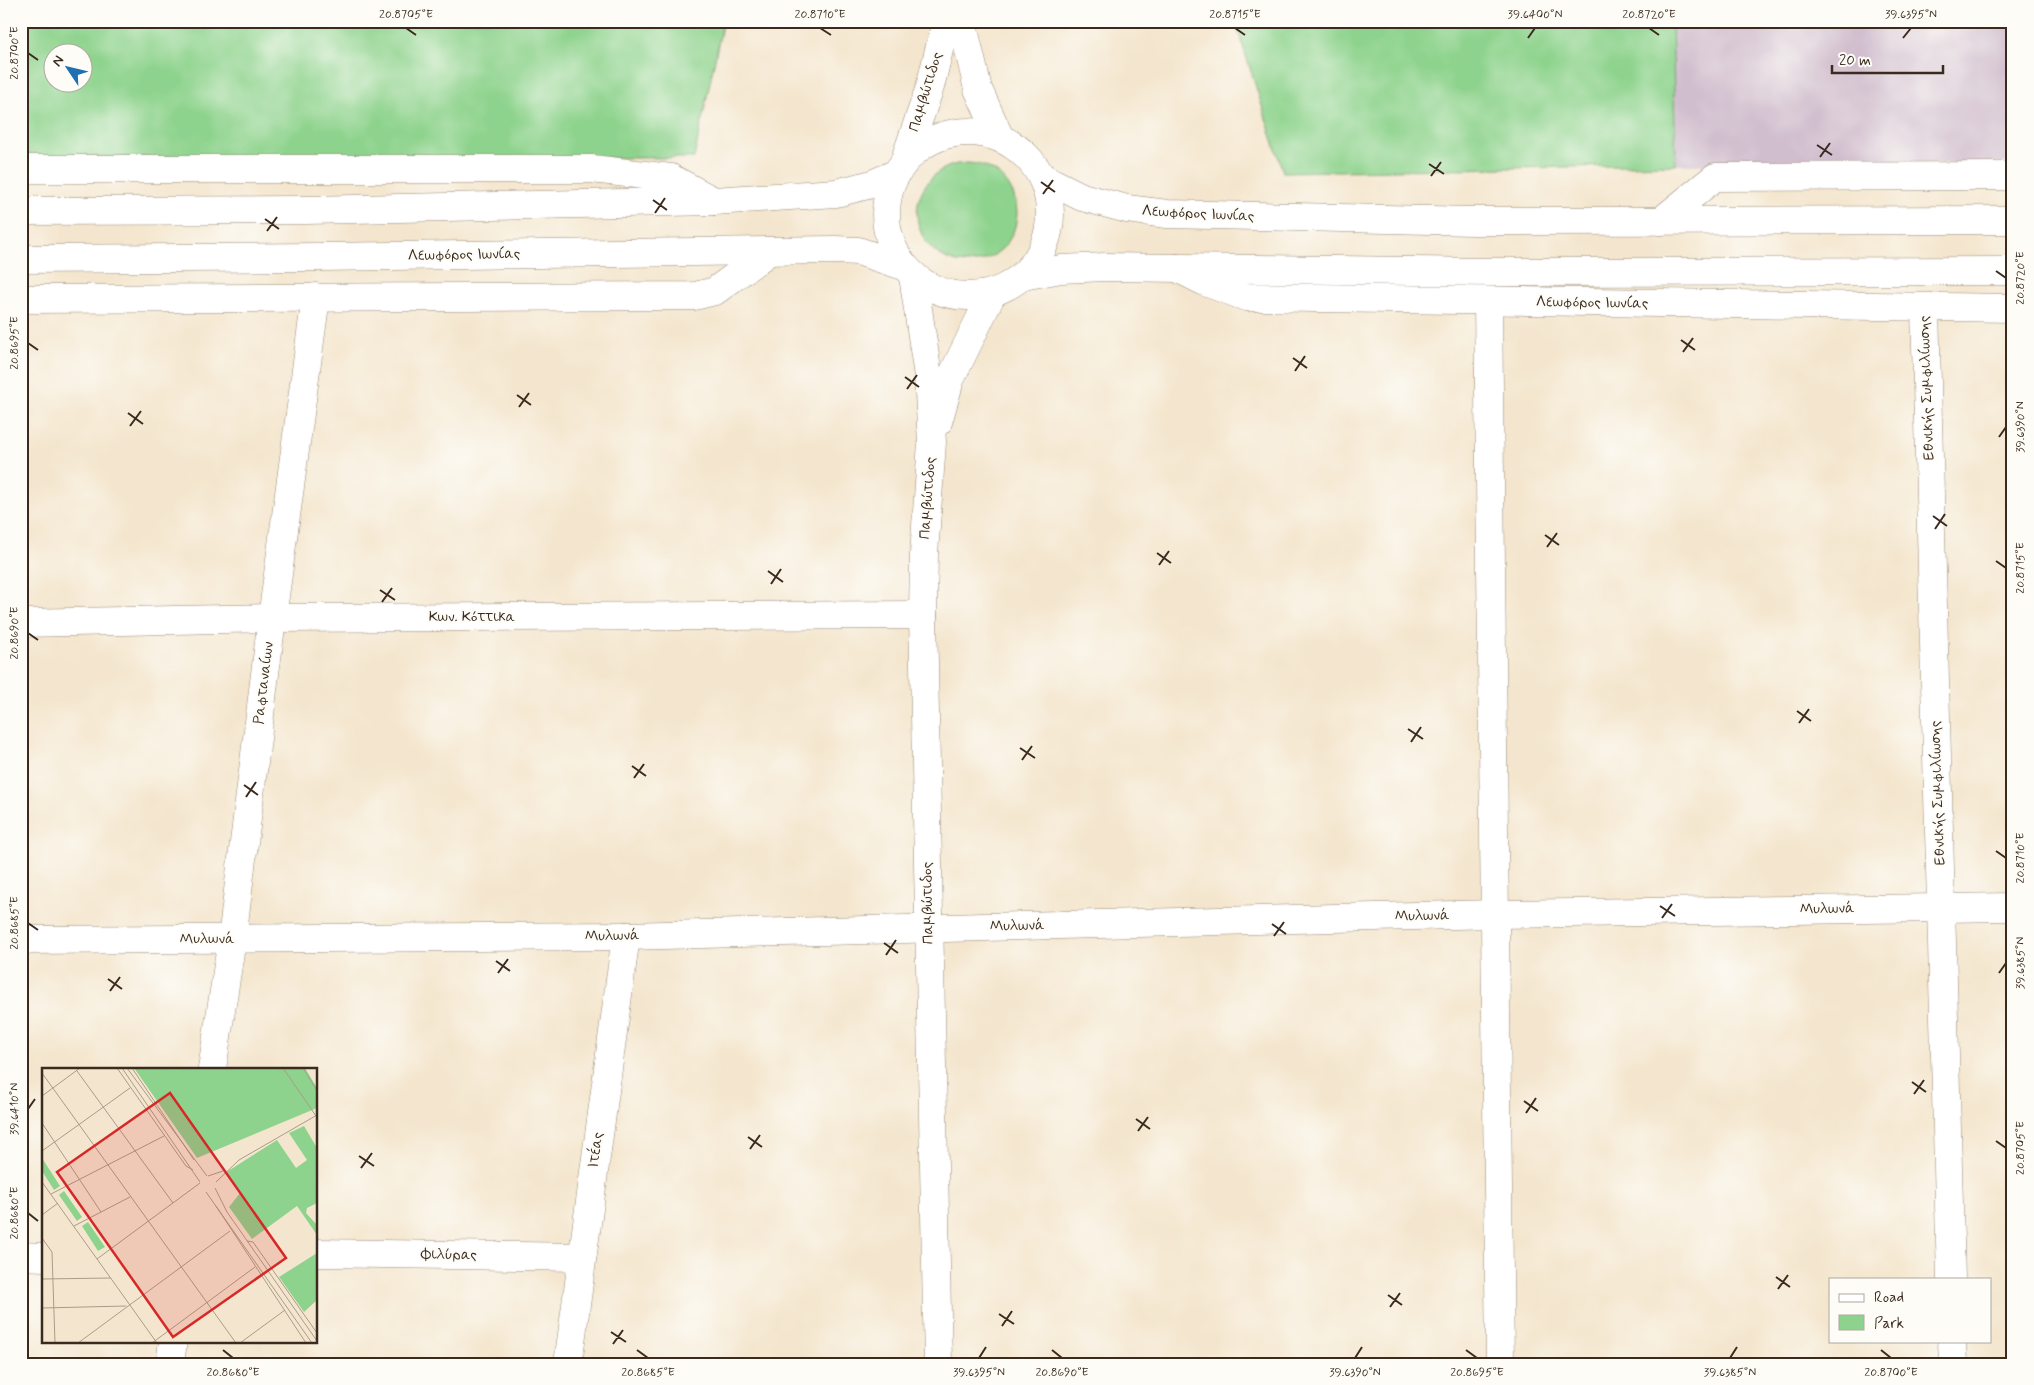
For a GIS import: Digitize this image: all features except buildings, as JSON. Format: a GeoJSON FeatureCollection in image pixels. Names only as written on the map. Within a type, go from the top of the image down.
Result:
{"type":"FeatureCollection","features":[{"type":"Feature","properties":{"kind":"street","name":"Παμβώτιδος"},"geometry":{"type":"LineString","coordinates":[[901,168],[930,87],[946,21]]}},
{"type":"Feature","properties":{"kind":"street","name":"Παμβώτιδος"},"geometry":{"type":"LineString","coordinates":[[962,21],[978,89],[1000,138]]}},
{"type":"Feature","properties":{"kind":"street"},"geometry":{"type":"LineString","coordinates":[[21,211],[307,210],[714,201],[836,192],[872,184],[901,168],[924,145],[949,134],[974,132],[1000,138],[1017,148],[1031,161],[1042,177],[1050,202],[1049,230],[1040,255],[1023,276],[1009,286],[992,294],[971,297],[950,295],[930,288],[908,271],[891,245],[886,221],[888,196],[901,168]]}},
{"type":"Feature","properties":{"kind":"street"},"geometry":{"type":"LineString","coordinates":[[21,169],[592,169],[671,178],[714,201]]}},
{"type":"Feature","properties":{"kind":"street"},"geometry":{"type":"LineString","coordinates":[[1660,221],[1715,177],[2013,176]]}},
{"type":"Feature","properties":{"kind":"street","name":"Λεωφόρος Ιωνίας"},"geometry":{"type":"LineString","coordinates":[[1042,177],[1082,197],[1127,209],[1167,214],[1385,220],[2013,220]]}},
{"type":"Feature","properties":{"kind":"street","name":"Λεωφόρος Ιωνίας"},"geometry":{"type":"LineString","coordinates":[[21,259],[858,251],[908,271]]}},
{"type":"Feature","properties":{"kind":"street"},"geometry":{"type":"LineString","coordinates":[[21,299],[695,296],[715,291],[768,252]]}},
{"type":"Feature","properties":{"kind":"street","name":"Λεωφόρος Ιωνίας"},"geometry":{"type":"LineString","coordinates":[[1023,276],[1062,269],[1178,268],[1488,272],[2013,271]]}},
{"type":"Feature","properties":{"kind":"street","name":"Λεωφόρος Ιωνίας"},"geometry":{"type":"LineString","coordinates":[[1178,268],[1205,282],[1246,298],[2013,308]]}},
{"type":"Feature","properties":{"kind":"street","name":"Παμβώτιδος"},"geometry":{"type":"LineString","coordinates":[[908,271],[928,376],[932,442],[924,554],[923,615],[938,1364]]}},
{"type":"Feature","properties":{"kind":"street","name":"Παμβώτιδος"},"geometry":{"type":"LineString","coordinates":[[932,442],[950,380],[992,294]]}},
{"type":"Feature","properties":{"kind":"street","name":"Ραφταναίων"},"geometry":{"type":"LineString","coordinates":[[212,1068],[232,939],[272,618],[316,297]]}},
{"type":"Feature","properties":{"kind":"street"},"geometry":{"type":"LineString","coordinates":[[1488,301],[1500,1364]]}},
{"type":"Feature","properties":{"kind":"street","name":"Εθνικής Συμφιλίωσης"},"geometry":{"type":"LineString","coordinates":[[1925,308],[1951,1278]]}},
{"type":"Feature","properties":{"kind":"street","name":"Κων. Κόττικα"},"geometry":{"type":"LineString","coordinates":[[21,623],[272,618],[923,615]]}},
{"type":"Feature","properties":{"kind":"street","name":"Μυλωνά"},"geometry":{"type":"LineString","coordinates":[[21,940],[626,936],[1495,914],[2013,907]]}},
{"type":"Feature","properties":{"kind":"street","name":"Ιτέας"},"geometry":{"type":"LineString","coordinates":[[568,1364],[626,936]]}},
{"type":"Feature","properties":{"kind":"street","name":"Φιλύρας"},"geometry":{"type":"LineString","coordinates":[[318,1253],[582,1257]]}},
{"type":"Feature","properties":{"kind":"street"},"geometry":{"type":"LineString","coordinates":[[21,1256],[42,1257]]}},
{"type":"Feature","properties":{"kind":"street"},"geometry":{"type":"LineString","coordinates":[[170,1364],[173,1342]]}},
{"type":"Feature","properties":{"kind":"street"},"geometry":{"type":"LineString","coordinates":[[1952,1342],[1953,1364]]}},
{"type":"Feature","properties":{"kind":"shaded area"},"geometry":{"type":"Polygon","coordinates":[[[1672,21],[2013,21],[2013,163],[1676,165],[1672,21]]]}},
{"type":"Feature","properties":{"kind":"green space"},"geometry":{"type":"Polygon","coordinates":[[[21,21],[723,21],[694,158],[21,157],[21,21]]]}},
{"type":"Feature","properties":{"kind":"green space"},"geometry":{"type":"Polygon","coordinates":[[[1235,21],[1672,21],[1676,165],[1283,172],[1235,21]]]}},
{"type":"Feature","properties":{"kind":"green space"},"geometry":{"type":"Polygon","coordinates":[[[967,163],[986,167],[1002,178],[1013,194],[1017,213],[1013,232],[1002,248],[986,259],[967,263],[948,259],[932,248],[921,232],[917,213],[921,194],[932,178],[948,167],[967,163]]]}}]}
